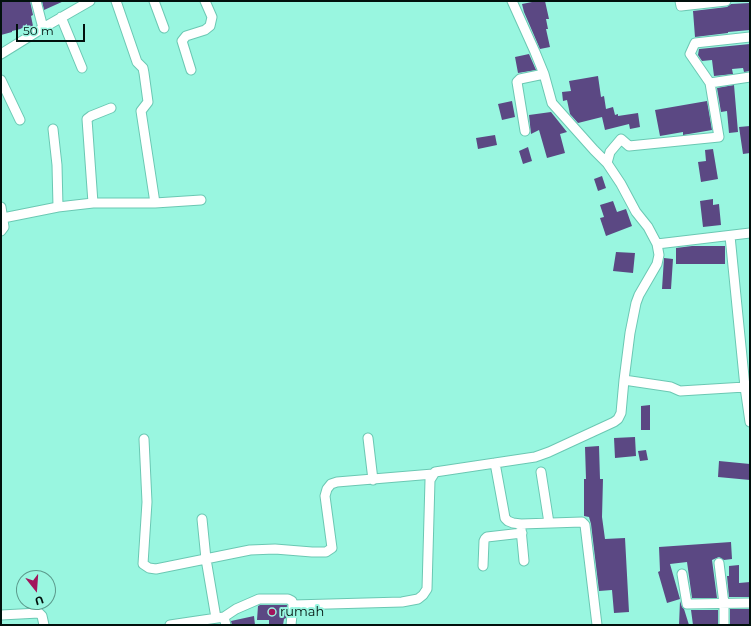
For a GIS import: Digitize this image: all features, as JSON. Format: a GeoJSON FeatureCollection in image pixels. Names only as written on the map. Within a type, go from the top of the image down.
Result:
{"type":"FeatureCollection","features":[{"type":"Feature","properties":{"kind":"street"},"geometry":{"type":"LineString","coordinates":[[36,1],[43,28]]}},
{"type":"Feature","properties":{"kind":"street"},"geometry":{"type":"LineString","coordinates":[[1,54],[90,1]]}},
{"type":"Feature","properties":{"kind":"street"},"geometry":{"type":"LineString","coordinates":[[116,1],[138,62],[143,68],[144,73],[148,102],[141,111],[155,203]]}},
{"type":"Feature","properties":{"kind":"street"},"geometry":{"type":"LineString","coordinates":[[154,1],[164,28]]}},
{"type":"Feature","properties":{"kind":"street"},"geometry":{"type":"LineString","coordinates":[[191,70],[182,41],[186,36],[205,30],[210,26],[212,17],[205,1]]}},
{"type":"Feature","properties":{"kind":"street"},"geometry":{"type":"LineString","coordinates":[[293,605],[402,602],[418,599],[427,589],[430,480],[433,474],[438,470],[535,457],[614,422],[621,413],[630,333],[636,303],[657,264],[657,244],[648,226],[636,212],[621,184],[607,163],[552,103],[544,74],[512,1]]}},
{"type":"Feature","properties":{"kind":"street"},"geometry":{"type":"LineString","coordinates":[[680,1],[681,6],[726,1]]}},
{"type":"Feature","properties":{"kind":"street"},"geometry":{"type":"LineString","coordinates":[[61,17],[82,68]]}},
{"type":"Feature","properties":{"kind":"street"},"geometry":{"type":"LineString","coordinates":[[607,163],[610,152],[621,139],[629,146],[719,137],[710,83],[690,54],[695,43],[750,37]]}},
{"type":"Feature","properties":{"kind":"street"},"geometry":{"type":"LineString","coordinates":[[525,131],[517,82],[520,79],[544,74]]}},
{"type":"Feature","properties":{"kind":"street"},"geometry":{"type":"LineString","coordinates":[[710,83],[750,77]]}},
{"type":"Feature","properties":{"kind":"street"},"geometry":{"type":"LineString","coordinates":[[1,80],[20,120]]}},
{"type":"Feature","properties":{"kind":"street"},"geometry":{"type":"LineString","coordinates":[[93,203],[87,119],[111,108]]}},
{"type":"Feature","properties":{"kind":"street"},"geometry":{"type":"LineString","coordinates":[[53,129],[57,165],[58,207]]}},
{"type":"Feature","properties":{"kind":"street"},"geometry":{"type":"LineString","coordinates":[[3,218],[58,207],[93,203],[155,203],[202,200]]}},
{"type":"Feature","properties":{"kind":"street"},"geometry":{"type":"LineString","coordinates":[[1,207],[4,227],[1,231]]}},
{"type":"Feature","properties":{"kind":"street"},"geometry":{"type":"LineString","coordinates":[[657,244],[750,233]]}},
{"type":"Feature","properties":{"kind":"street"},"geometry":{"type":"LineString","coordinates":[[730,236],[745,387],[750,422]]}},
{"type":"Feature","properties":{"kind":"street"},"geometry":{"type":"LineString","coordinates":[[624,380],[671,387],[680,391],[745,387]]}},
{"type":"Feature","properties":{"kind":"street"},"geometry":{"type":"LineString","coordinates":[[368,438],[373,480]]}},
{"type":"Feature","properties":{"kind":"street"},"geometry":{"type":"LineString","coordinates":[[144,439],[147,502],[143,564],[149,568],[156,569],[250,550],[275,549],[326,552],[332,548],[325,496],[327,489],[334,483],[433,474]]}},
{"type":"Feature","properties":{"kind":"street"},"geometry":{"type":"LineString","coordinates":[[495,463],[505,518],[521,528]]}},
{"type":"Feature","properties":{"kind":"street"},"geometry":{"type":"LineString","coordinates":[[541,472],[550,523]]}},
{"type":"Feature","properties":{"kind":"street"},"geometry":{"type":"LineString","coordinates":[[202,518],[206,559],[222,620]]}},
{"type":"Feature","properties":{"kind":"street"},"geometry":{"type":"LineString","coordinates":[[483,566],[484,541],[487,537],[521,528],[550,523],[582,522],[585,525],[597,625]]}},
{"type":"Feature","properties":{"kind":"street"},"geometry":{"type":"LineString","coordinates":[[521,528],[524,561]]}},
{"type":"Feature","properties":{"kind":"street"},"geometry":{"type":"LineString","coordinates":[[719,563],[724,604],[724,625]]}},
{"type":"Feature","properties":{"kind":"street"},"geometry":{"type":"LineString","coordinates":[[682,574],[687,604],[750,603]]}},
{"type":"Feature","properties":{"kind":"street"},"geometry":{"type":"LineString","coordinates":[[170,625],[222,620],[236,609],[259,599],[288,599],[292,601],[293,605],[291,625]]}},
{"type":"Feature","properties":{"kind":"street"},"geometry":{"type":"LineString","coordinates":[[1,615],[39,613],[42,616],[44,625]]}},
{"type":"Feature","properties":{"kind":"building"},"geometry":{"type":"Polygon","coordinates":[[[1,1],[30,1],[33,15],[31,16],[33,26],[1,35],[1,1]]]}},
{"type":"Feature","properties":{"kind":"building"},"geometry":{"type":"Polygon","coordinates":[[[42,1],[64,1],[44,10],[42,1]]]}},
{"type":"Feature","properties":{"kind":"building"},"geometry":{"type":"Polygon","coordinates":[[[545,1],[549,19],[546,19],[548,29],[546,29],[550,47],[540,49],[522,4],[545,1]]]}},
{"type":"Feature","properties":{"kind":"building"},"geometry":{"type":"Polygon","coordinates":[[[750,3],[750,30],[695,37],[693,11],[727,7],[731,4],[750,3]]]}},
{"type":"Feature","properties":{"kind":"building"},"geometry":{"type":"Polygon","coordinates":[[[750,44],[750,71],[744,72],[743,68],[732,69],[733,74],[714,76],[712,60],[702,61],[698,55],[699,49],[750,44]]]}},
{"type":"Feature","properties":{"kind":"building"},"geometry":{"type":"Polygon","coordinates":[[[529,54],[536,70],[518,73],[515,57],[529,54]]]}},
{"type":"Feature","properties":{"kind":"building"},"geometry":{"type":"Polygon","coordinates":[[[598,76],[601,97],[604,96],[606,109],[613,107],[615,115],[618,114],[618,116],[638,113],[640,127],[630,129],[629,124],[605,130],[602,117],[578,123],[570,114],[567,100],[563,101],[562,92],[571,91],[569,81],[598,76]]]}},
{"type":"Feature","properties":{"kind":"building"},"geometry":{"type":"Polygon","coordinates":[[[734,85],[738,132],[729,133],[727,111],[721,112],[717,88],[734,85]]]}},
{"type":"Feature","properties":{"kind":"building"},"geometry":{"type":"Polygon","coordinates":[[[512,101],[515,117],[502,120],[498,104],[512,101]]]}},
{"type":"Feature","properties":{"kind":"building"},"geometry":{"type":"Polygon","coordinates":[[[707,101],[712,130],[683,135],[683,132],[660,136],[655,110],[707,101]]]}},
{"type":"Feature","properties":{"kind":"building"},"geometry":{"type":"Polygon","coordinates":[[[551,112],[567,132],[560,134],[565,153],[547,158],[539,130],[531,134],[529,115],[551,112]]]}},
{"type":"Feature","properties":{"kind":"building"},"geometry":{"type":"Polygon","coordinates":[[[750,126],[750,153],[743,154],[739,127],[750,126]]]}},
{"type":"Feature","properties":{"kind":"building"},"geometry":{"type":"Polygon","coordinates":[[[495,135],[497,145],[478,149],[476,138],[495,135]]]}},
{"type":"Feature","properties":{"kind":"building"},"geometry":{"type":"Polygon","coordinates":[[[528,147],[532,161],[523,164],[519,151],[528,147]]]}},
{"type":"Feature","properties":{"kind":"building"},"geometry":{"type":"Polygon","coordinates":[[[713,149],[718,179],[701,182],[698,162],[706,161],[705,150],[713,149]]]}},
{"type":"Feature","properties":{"kind":"building"},"geometry":{"type":"Polygon","coordinates":[[[602,176],[606,188],[598,191],[594,179],[602,176]]]}},
{"type":"Feature","properties":{"kind":"building"},"geometry":{"type":"Polygon","coordinates":[[[713,199],[713,205],[719,204],[721,225],[703,227],[700,201],[713,199]]]}},
{"type":"Feature","properties":{"kind":"building"},"geometry":{"type":"Polygon","coordinates":[[[613,201],[617,212],[626,209],[632,226],[606,236],[600,218],[604,217],[600,205],[613,201]]]}},
{"type":"Feature","properties":{"kind":"building"},"geometry":{"type":"Polygon","coordinates":[[[692,246],[725,246],[725,264],[676,264],[676,248],[692,246]]]}},
{"type":"Feature","properties":{"kind":"building"},"geometry":{"type":"Polygon","coordinates":[[[616,252],[635,253],[633,273],[613,271],[616,252]]]}},
{"type":"Feature","properties":{"kind":"building"},"geometry":{"type":"Polygon","coordinates":[[[664,258],[673,259],[671,289],[662,289],[664,258]]]}},
{"type":"Feature","properties":{"kind":"building"},"geometry":{"type":"Polygon","coordinates":[[[650,405],[650,430],[641,430],[641,406],[650,405]]]}},
{"type":"Feature","properties":{"kind":"building"},"geometry":{"type":"Polygon","coordinates":[[[635,437],[636,456],[615,458],[614,438],[635,437]]]}},
{"type":"Feature","properties":{"kind":"building"},"geometry":{"type":"Polygon","coordinates":[[[599,446],[600,479],[603,479],[602,517],[605,539],[625,538],[629,612],[614,613],[612,590],[599,591],[591,524],[589,517],[584,516],[584,479],[586,479],[585,447],[599,446]]]}},
{"type":"Feature","properties":{"kind":"building"},"geometry":{"type":"Polygon","coordinates":[[[646,450],[648,460],[640,461],[638,451],[646,450]]]}},
{"type":"Feature","properties":{"kind":"building"},"geometry":{"type":"Polygon","coordinates":[[[719,461],[750,464],[750,480],[718,477],[719,461]]]}},
{"type":"Feature","properties":{"kind":"building"},"geometry":{"type":"Polygon","coordinates":[[[731,542],[732,559],[724,560],[719,557],[712,560],[717,598],[692,598],[687,562],[670,564],[680,599],[667,603],[658,572],[660,571],[659,547],[731,542]]]}},
{"type":"Feature","properties":{"kind":"building"},"geometry":{"type":"Polygon","coordinates":[[[739,565],[739,583],[750,582],[750,597],[729,597],[727,576],[729,576],[729,566],[739,565]]]}},
{"type":"Feature","properties":{"kind":"building"},"geometry":{"type":"Polygon","coordinates":[[[680,601],[684,609],[689,625],[679,625],[680,601]]]}},
{"type":"Feature","properties":{"kind":"building","name":"rumah"},"geometry":{"type":"Polygon","coordinates":[[[287,605],[286,618],[284,619],[283,625],[269,625],[269,620],[257,620],[258,606],[287,605]]]}},
{"type":"Feature","properties":{"kind":"building"},"geometry":{"type":"Polygon","coordinates":[[[730,609],[750,609],[750,625],[730,625],[730,609]]]}},
{"type":"Feature","properties":{"kind":"building"},"geometry":{"type":"Polygon","coordinates":[[[691,610],[718,610],[718,625],[693,625],[691,610]]]}},
{"type":"Feature","properties":{"kind":"building","name":"rumah"},"geometry":{"type":"Polygon","coordinates":[[[254,616],[255,625],[232,625],[231,621],[254,616]]]}},
{"type":"Feature","properties":{"kind":"place","name":"rumah"},"geometry":{"type":"Point","coordinates":[272,612]}}]}
